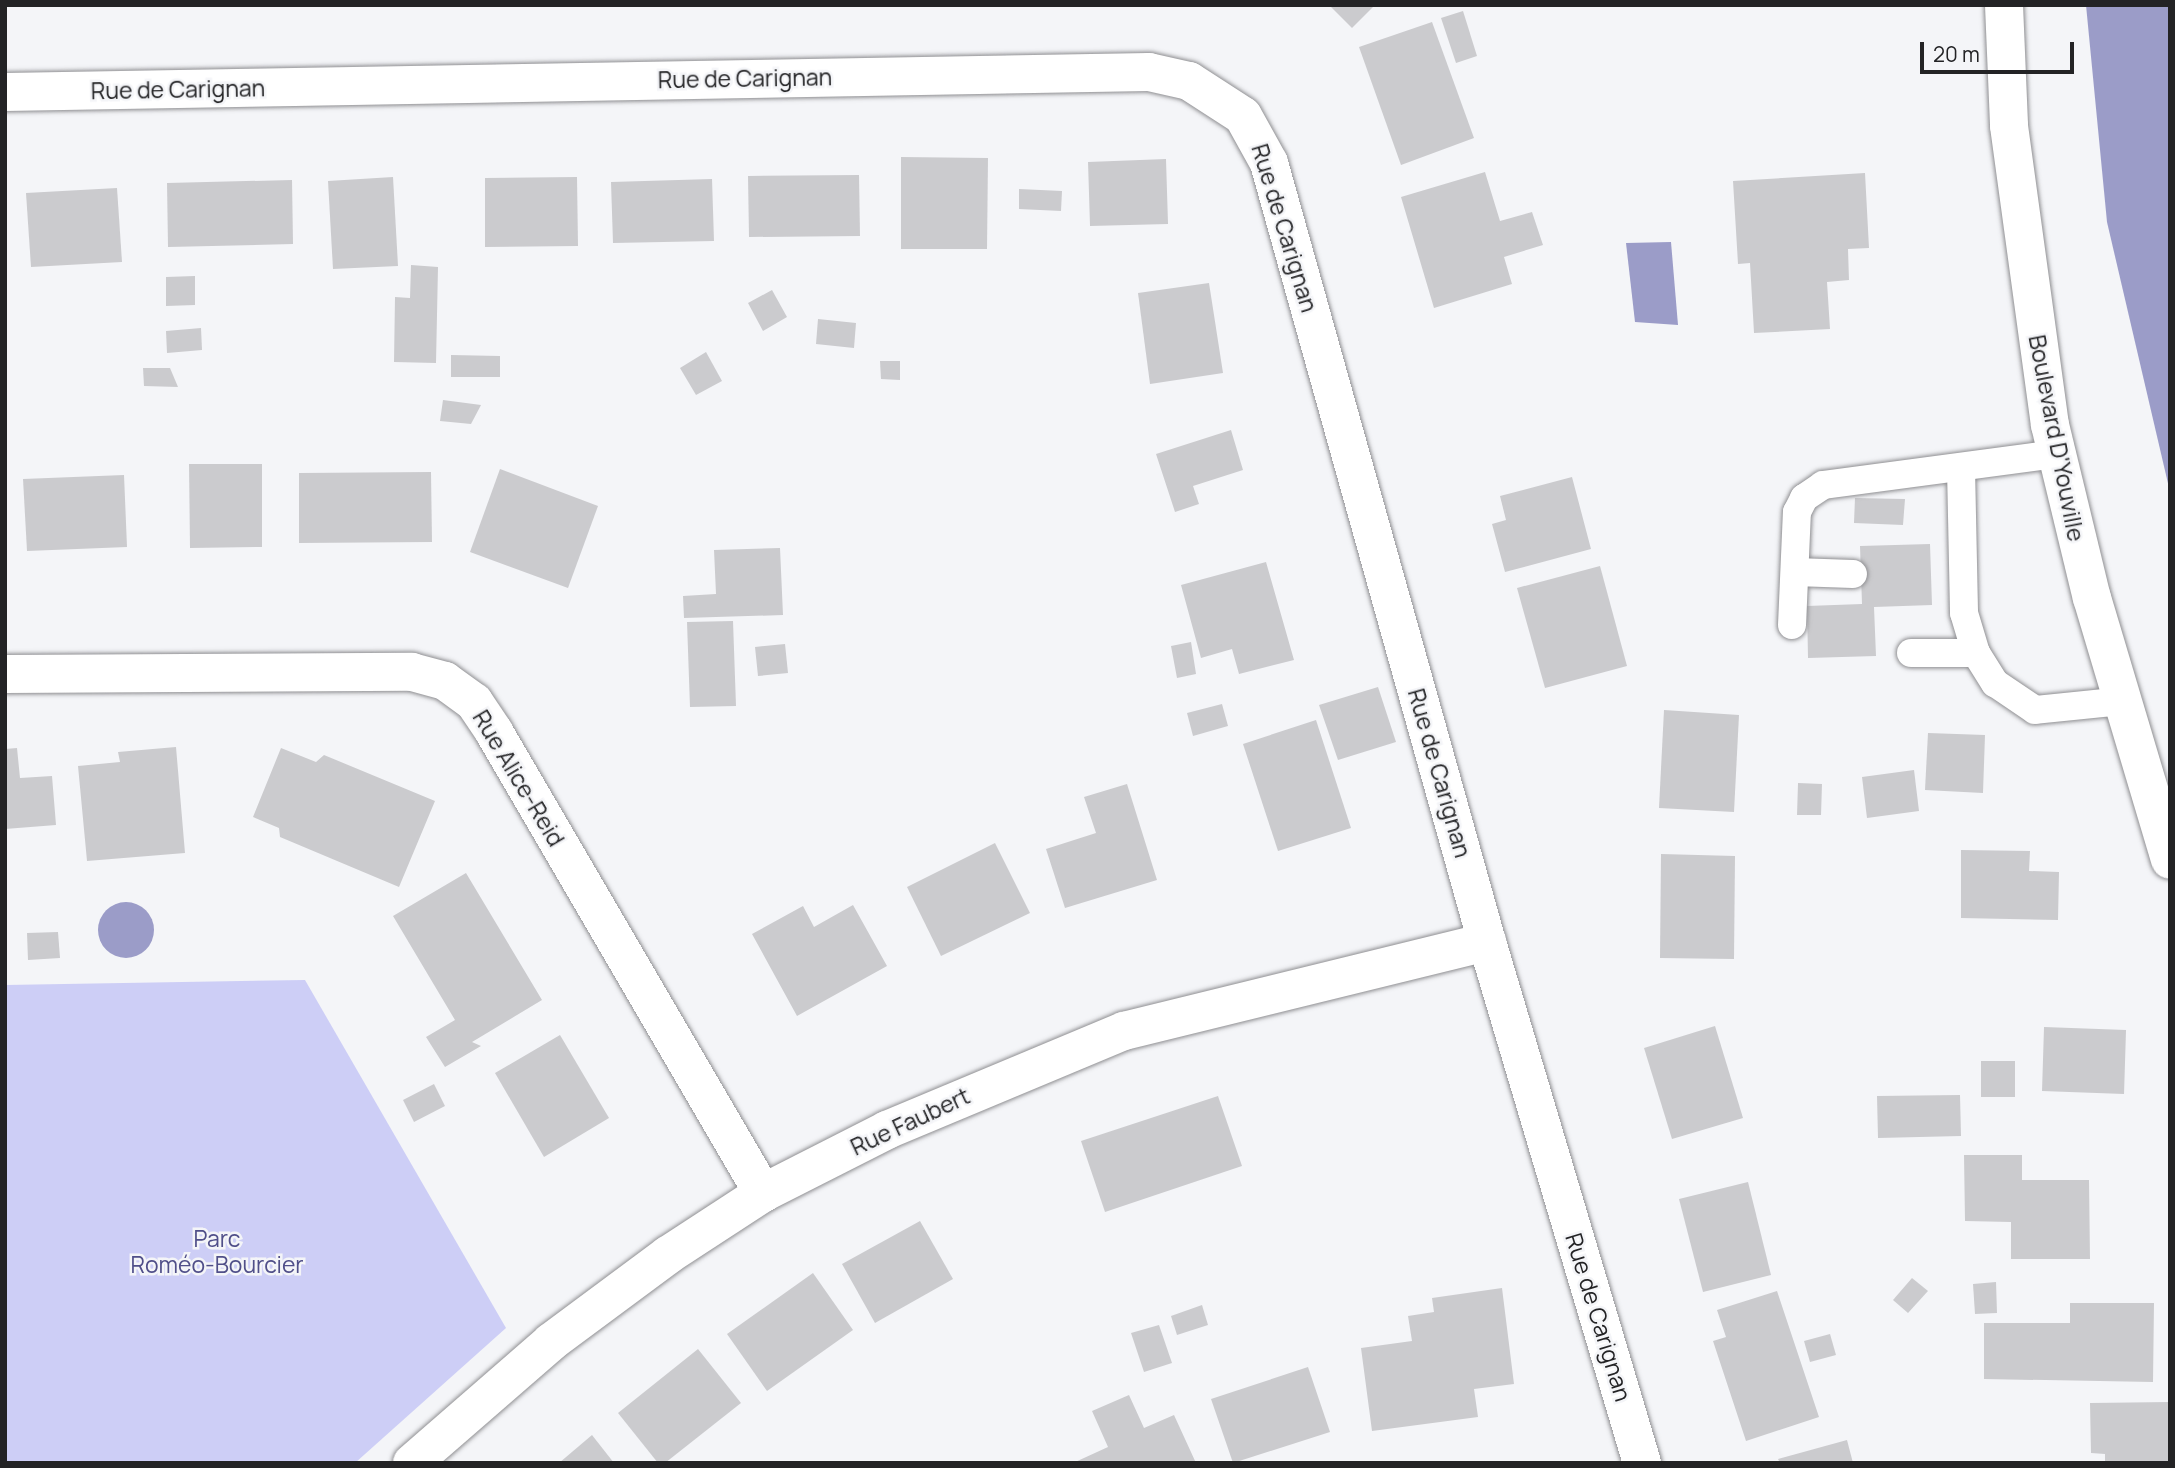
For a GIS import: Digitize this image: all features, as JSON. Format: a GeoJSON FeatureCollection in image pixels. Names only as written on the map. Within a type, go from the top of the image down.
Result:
{"type":"FeatureCollection","features":[{"type":"Feature","properties":{"kind":"street","name":"Boulevard D'Youville"},"geometry":{"type":"LineString","coordinates":[[2004,5],[2016,193],[2056,454],[2123,701],[2170,860]]}},
{"type":"Feature","properties":{"kind":"street","name":"Rue de Carignan"},"geometry":{"type":"LineString","coordinates":[[5,92],[1149,72],[1189,81],[1219,97],[1248,123],[1269,163],[1487,942],[1642,1463]]}},
{"type":"Feature","properties":{"kind":"street","name":"Rue Alice-Reid"},"geometry":{"type":"LineString","coordinates":[[5,674],[411,672],[445,681],[474,702],[494,732],[763,1193]]}},
{"type":"Feature","properties":{"kind":"street","name":"Rue Faubert"},"geometry":{"type":"LineString","coordinates":[[412,1463],[598,1306],[763,1193],[887,1130],[1124,1031],[1487,942]]}},
{"type":"Feature","properties":{"kind":"lane"},"geometry":{"type":"LineString","coordinates":[[1792,625],[1797,512],[1804,498],[1823,485],[2056,454]]}},
{"type":"Feature","properties":{"kind":"lane"},"geometry":{"type":"LineString","coordinates":[[1961,468],[1964,613],[1976,653],[1995,683],[2035,710],[2123,701]]}},
{"type":"Feature","properties":{"kind":"lane"},"geometry":{"type":"LineString","coordinates":[[1795,572],[1853,574]]}},
{"type":"Feature","properties":{"kind":"lane"},"geometry":{"type":"LineString","coordinates":[[1911,653],[1976,653]]}},
{"type":"Feature","properties":{"kind":"green space","name":"Parc Roméo-Bourcier"},"geometry":{"type":"Polygon","coordinates":[[[305,980],[506,1328],[355,1463],[5,1463],[5,985],[305,980]]]}},
{"type":"Feature","properties":{"kind":"shaded area"},"geometry":{"type":"Polygon","coordinates":[[[2086,5],[2170,5],[2170,492],[2107,222],[2086,5]]]}},
{"type":"Feature","properties":{"kind":"shaded area"},"geometry":{"type":"Polygon","coordinates":[[[1671,242],[1678,325],[1635,322],[1626,243],[1671,242]]]}},
{"type":"Feature","properties":{"kind":"shaded area"},"geometry":{"type":"Polygon","coordinates":[[[126,902],[137,904],[146,910],[152,919],[152,941],[146,950],[137,956],[126,958],[115,956],[106,950],[100,941],[98,930],[100,919],[106,910],[115,904],[126,902]]]}},
{"type":"Feature","properties":{"kind":"building"},"geometry":{"type":"Polygon","coordinates":[[[1329,5],[1375,5],[1352,28],[1329,5]]]}},
{"type":"Feature","properties":{"kind":"building"},"geometry":{"type":"Polygon","coordinates":[[[1463,11],[1477,56],[1456,63],[1441,18],[1463,11]]]}},
{"type":"Feature","properties":{"kind":"building"},"geometry":{"type":"Polygon","coordinates":[[[1432,22],[1474,138],[1401,165],[1359,47],[1432,22]]]}},
{"type":"Feature","properties":{"kind":"building"},"geometry":{"type":"Polygon","coordinates":[[[901,157],[988,158],[987,249],[901,249],[901,157]]]}},
{"type":"Feature","properties":{"kind":"building"},"geometry":{"type":"Polygon","coordinates":[[[1166,159],[1168,224],[1090,226],[1088,162],[1166,159]]]}},
{"type":"Feature","properties":{"kind":"building"},"geometry":{"type":"Polygon","coordinates":[[[1485,172],[1500,221],[1532,212],[1543,245],[1504,257],[1512,284],[1434,308],[1401,197],[1485,172]]]}},
{"type":"Feature","properties":{"kind":"building"},"geometry":{"type":"Polygon","coordinates":[[[1865,173],[1869,248],[1848,249],[1849,280],[1827,282],[1830,329],[1754,333],[1750,263],[1738,264],[1733,181],[1865,173]]]}},
{"type":"Feature","properties":{"kind":"building"},"geometry":{"type":"Polygon","coordinates":[[[859,175],[860,236],[749,237],[748,176],[859,175]]]}},
{"type":"Feature","properties":{"kind":"building"},"geometry":{"type":"Polygon","coordinates":[[[393,177],[398,266],[333,269],[328,181],[393,177]]]}},
{"type":"Feature","properties":{"kind":"building"},"geometry":{"type":"Polygon","coordinates":[[[577,177],[578,246],[485,247],[485,178],[577,177]]]}},
{"type":"Feature","properties":{"kind":"building"},"geometry":{"type":"Polygon","coordinates":[[[712,179],[714,241],[613,243],[611,182],[712,179]]]}},
{"type":"Feature","properties":{"kind":"building"},"geometry":{"type":"Polygon","coordinates":[[[292,180],[293,244],[168,247],[167,183],[292,180]]]}},
{"type":"Feature","properties":{"kind":"building"},"geometry":{"type":"Polygon","coordinates":[[[117,188],[122,262],[31,267],[26,193],[117,188]]]}},
{"type":"Feature","properties":{"kind":"building"},"geometry":{"type":"Polygon","coordinates":[[[1019,189],[1062,191],[1061,211],[1019,209],[1019,189]]]}},
{"type":"Feature","properties":{"kind":"building"},"geometry":{"type":"Polygon","coordinates":[[[411,265],[438,267],[436,363],[394,362],[395,297],[410,298],[411,265]]]}},
{"type":"Feature","properties":{"kind":"building"},"geometry":{"type":"Polygon","coordinates":[[[195,276],[195,305],[166,306],[166,277],[195,276]]]}},
{"type":"Feature","properties":{"kind":"building"},"geometry":{"type":"Polygon","coordinates":[[[1209,283],[1223,373],[1150,384],[1138,293],[1209,283]]]}},
{"type":"Feature","properties":{"kind":"building"},"geometry":{"type":"Polygon","coordinates":[[[772,290],[787,317],[763,331],[748,303],[772,290]]]}},
{"type":"Feature","properties":{"kind":"building"},"geometry":{"type":"Polygon","coordinates":[[[818,319],[856,323],[854,348],[816,344],[818,319]]]}},
{"type":"Feature","properties":{"kind":"building"},"geometry":{"type":"Polygon","coordinates":[[[201,328],[202,350],[167,353],[166,331],[201,328]]]}},
{"type":"Feature","properties":{"kind":"building"},"geometry":{"type":"Polygon","coordinates":[[[706,352],[722,381],[696,395],[680,368],[706,352]]]}},
{"type":"Feature","properties":{"kind":"building"},"geometry":{"type":"Polygon","coordinates":[[[451,355],[500,356],[500,377],[451,377],[451,355]]]}},
{"type":"Feature","properties":{"kind":"building"},"geometry":{"type":"Polygon","coordinates":[[[880,361],[900,361],[900,380],[881,379],[880,361]]]}},
{"type":"Feature","properties":{"kind":"building"},"geometry":{"type":"Polygon","coordinates":[[[143,368],[170,368],[178,387],[144,386],[143,368]]]}},
{"type":"Feature","properties":{"kind":"building"},"geometry":{"type":"Polygon","coordinates":[[[443,400],[481,405],[471,424],[440,421],[443,400]]]}},
{"type":"Feature","properties":{"kind":"building"},"geometry":{"type":"Polygon","coordinates":[[[1231,430],[1243,470],[1193,486],[1199,504],[1175,512],[1156,454],[1231,430]]]}},
{"type":"Feature","properties":{"kind":"building"},"geometry":{"type":"Polygon","coordinates":[[[189,464],[262,464],[262,547],[190,548],[189,464]]]}},
{"type":"Feature","properties":{"kind":"building"},"geometry":{"type":"Polygon","coordinates":[[[500,469],[598,506],[568,588],[470,552],[500,469]]]}},
{"type":"Feature","properties":{"kind":"building"},"geometry":{"type":"Polygon","coordinates":[[[431,472],[432,542],[299,543],[299,473],[431,472]]]}},
{"type":"Feature","properties":{"kind":"building"},"geometry":{"type":"Polygon","coordinates":[[[124,475],[127,547],[27,551],[23,479],[124,475]]]}},
{"type":"Feature","properties":{"kind":"building"},"geometry":{"type":"Polygon","coordinates":[[[1572,477],[1591,549],[1505,572],[1492,524],[1506,520],[1500,496],[1572,477]]]}},
{"type":"Feature","properties":{"kind":"building"},"geometry":{"type":"Polygon","coordinates":[[[1855,498],[1905,499],[1903,525],[1854,523],[1855,498]]]}},
{"type":"Feature","properties":{"kind":"building"},"geometry":{"type":"Polygon","coordinates":[[[1930,544],[1932,605],[1874,607],[1876,656],[1808,658],[1807,606],[1862,604],[1860,546],[1930,544]]]}},
{"type":"Feature","properties":{"kind":"building"},"geometry":{"type":"Polygon","coordinates":[[[780,548],[783,615],[684,618],[683,596],[716,594],[714,550],[780,548]]]}},
{"type":"Feature","properties":{"kind":"building"},"geometry":{"type":"Polygon","coordinates":[[[1266,562],[1294,660],[1239,674],[1232,649],[1201,658],[1181,585],[1266,562]]]}},
{"type":"Feature","properties":{"kind":"building"},"geometry":{"type":"Polygon","coordinates":[[[1600,566],[1627,666],[1545,688],[1517,588],[1600,566]]]}},
{"type":"Feature","properties":{"kind":"building"},"geometry":{"type":"Polygon","coordinates":[[[733,621],[736,706],[690,707],[687,622],[733,621]]]}},
{"type":"Feature","properties":{"kind":"building"},"geometry":{"type":"Polygon","coordinates":[[[1191,642],[1196,674],[1177,678],[1171,646],[1191,642]]]}},
{"type":"Feature","properties":{"kind":"building"},"geometry":{"type":"Polygon","coordinates":[[[785,644],[788,673],[758,676],[755,647],[785,644]]]}},
{"type":"Feature","properties":{"kind":"building"},"geometry":{"type":"Polygon","coordinates":[[[1378,687],[1396,742],[1338,760],[1319,705],[1378,687]]]}},
{"type":"Feature","properties":{"kind":"building"},"geometry":{"type":"Polygon","coordinates":[[[1222,704],[1228,726],[1193,736],[1187,713],[1222,704]]]}},
{"type":"Feature","properties":{"kind":"building"},"geometry":{"type":"Polygon","coordinates":[[[1664,710],[1739,715],[1734,812],[1659,808],[1664,710]]]}},
{"type":"Feature","properties":{"kind":"building"},"geometry":{"type":"Polygon","coordinates":[[[1316,720],[1351,828],[1278,851],[1243,744],[1316,720]]]}},
{"type":"Feature","properties":{"kind":"building"},"geometry":{"type":"Polygon","coordinates":[[[1928,733],[1985,735],[1983,793],[1925,790],[1928,733]]]}},
{"type":"Feature","properties":{"kind":"building"},"geometry":{"type":"Polygon","coordinates":[[[176,747],[185,853],[87,861],[78,766],[120,762],[118,752],[176,747]]]}},
{"type":"Feature","properties":{"kind":"building"},"geometry":{"type":"Polygon","coordinates":[[[17,748],[20,778],[52,776],[56,825],[5,829],[5,749],[17,748]]]}},
{"type":"Feature","properties":{"kind":"building"},"geometry":{"type":"Polygon","coordinates":[[[281,748],[316,762],[324,755],[435,801],[399,887],[280,837],[279,828],[253,817],[281,748]]]}},
{"type":"Feature","properties":{"kind":"building"},"geometry":{"type":"Polygon","coordinates":[[[1914,770],[1919,811],[1867,818],[1862,777],[1914,770]]]}},
{"type":"Feature","properties":{"kind":"building"},"geometry":{"type":"Polygon","coordinates":[[[1798,783],[1822,784],[1821,815],[1797,815],[1798,783]]]}},
{"type":"Feature","properties":{"kind":"building"},"geometry":{"type":"Polygon","coordinates":[[[1127,784],[1157,880],[1065,908],[1046,849],[1096,833],[1084,797],[1127,784]]]}},
{"type":"Feature","properties":{"kind":"building"},"geometry":{"type":"Polygon","coordinates":[[[995,843],[1030,913],[941,956],[907,887],[995,843]]]}},
{"type":"Feature","properties":{"kind":"building"},"geometry":{"type":"Polygon","coordinates":[[[1961,850],[2030,851],[2029,871],[2059,872],[2058,920],[1961,918],[1961,850]]]}},
{"type":"Feature","properties":{"kind":"building"},"geometry":{"type":"Polygon","coordinates":[[[1661,854],[1735,856],[1734,959],[1660,958],[1661,854]]]}},
{"type":"Feature","properties":{"kind":"building"},"geometry":{"type":"Polygon","coordinates":[[[466,873],[542,1000],[472,1042],[481,1046],[445,1067],[426,1037],[455,1020],[393,916],[466,873]]]}},
{"type":"Feature","properties":{"kind":"building"},"geometry":{"type":"Polygon","coordinates":[[[853,905],[887,966],[797,1016],[752,934],[803,906],[814,927],[853,905]]]}},
{"type":"Feature","properties":{"kind":"building"},"geometry":{"type":"Polygon","coordinates":[[[58,932],[60,958],[28,960],[27,933],[58,932]]]}},
{"type":"Feature","properties":{"kind":"building"},"geometry":{"type":"Polygon","coordinates":[[[1715,1026],[1743,1118],[1672,1139],[1644,1048],[1715,1026]]]}},
{"type":"Feature","properties":{"kind":"building"},"geometry":{"type":"Polygon","coordinates":[[[2044,1027],[2126,1030],[2124,1094],[2042,1091],[2044,1027]]]}},
{"type":"Feature","properties":{"kind":"building"},"geometry":{"type":"Polygon","coordinates":[[[560,1035],[609,1118],[544,1157],[495,1073],[560,1035]]]}},
{"type":"Feature","properties":{"kind":"building"},"geometry":{"type":"Polygon","coordinates":[[[1981,1061],[2015,1061],[2015,1097],[1981,1097],[1981,1061]]]}},
{"type":"Feature","properties":{"kind":"building"},"geometry":{"type":"Polygon","coordinates":[[[434,1084],[445,1106],[414,1122],[403,1100],[434,1084]]]}},
{"type":"Feature","properties":{"kind":"building"},"geometry":{"type":"Polygon","coordinates":[[[1960,1095],[1961,1136],[1878,1138],[1877,1096],[1960,1095]]]}},
{"type":"Feature","properties":{"kind":"building"},"geometry":{"type":"Polygon","coordinates":[[[1218,1096],[1242,1166],[1105,1212],[1081,1141],[1218,1096]]]}},
{"type":"Feature","properties":{"kind":"building"},"geometry":{"type":"Polygon","coordinates":[[[1964,1155],[2022,1155],[2022,1180],[2089,1180],[2090,1259],[2011,1259],[2011,1222],[1965,1221],[1964,1155]]]}},
{"type":"Feature","properties":{"kind":"building"},"geometry":{"type":"Polygon","coordinates":[[[1748,1182],[1771,1275],[1703,1292],[1679,1199],[1748,1182]]]}},
{"type":"Feature","properties":{"kind":"building"},"geometry":{"type":"Polygon","coordinates":[[[920,1221],[953,1279],[875,1323],[842,1264],[920,1221]]]}},
{"type":"Feature","properties":{"kind":"building"},"geometry":{"type":"Polygon","coordinates":[[[813,1273],[853,1330],[767,1391],[727,1334],[813,1273]]]}},
{"type":"Feature","properties":{"kind":"building"},"geometry":{"type":"Polygon","coordinates":[[[1912,1278],[1928,1291],[1908,1313],[1893,1300],[1912,1278]]]}},
{"type":"Feature","properties":{"kind":"building"},"geometry":{"type":"Polygon","coordinates":[[[1996,1282],[1997,1313],[1975,1314],[1973,1284],[1996,1282]]]}},
{"type":"Feature","properties":{"kind":"building"},"geometry":{"type":"Polygon","coordinates":[[[1502,1288],[1514,1384],[1474,1389],[1478,1417],[1372,1431],[1361,1348],[1412,1341],[1408,1316],[1434,1312],[1432,1298],[1502,1288]]]}},
{"type":"Feature","properties":{"kind":"building"},"geometry":{"type":"Polygon","coordinates":[[[1777,1291],[1819,1417],[1746,1441],[1713,1341],[1726,1337],[1717,1310],[1777,1291]]]}},
{"type":"Feature","properties":{"kind":"building"},"geometry":{"type":"Polygon","coordinates":[[[2070,1303],[2154,1303],[2153,1382],[1984,1379],[1984,1323],[2070,1323],[2070,1303]]]}},
{"type":"Feature","properties":{"kind":"building"},"geometry":{"type":"Polygon","coordinates":[[[1202,1305],[1208,1325],[1177,1335],[1171,1316],[1202,1305]]]}},
{"type":"Feature","properties":{"kind":"building"},"geometry":{"type":"Polygon","coordinates":[[[1159,1325],[1172,1363],[1144,1372],[1131,1333],[1159,1325]]]}},
{"type":"Feature","properties":{"kind":"building"},"geometry":{"type":"Polygon","coordinates":[[[1830,1334],[1836,1355],[1810,1362],[1804,1341],[1830,1334]]]}},
{"type":"Feature","properties":{"kind":"building"},"geometry":{"type":"Polygon","coordinates":[[[698,1349],[741,1403],[665,1463],[658,1463],[618,1413],[698,1349]]]}},
{"type":"Feature","properties":{"kind":"building"},"geometry":{"type":"Polygon","coordinates":[[[1308,1367],[1330,1432],[1233,1463],[1211,1399],[1308,1367]]]}},
{"type":"Feature","properties":{"kind":"building"},"geometry":{"type":"Polygon","coordinates":[[[1129,1395],[1144,1428],[1174,1415],[1196,1463],[1073,1463],[1108,1447],[1092,1411],[1129,1395]]]}},
{"type":"Feature","properties":{"kind":"building"},"geometry":{"type":"Polygon","coordinates":[[[2170,1402],[2170,1463],[2105,1463],[2105,1454],[2091,1453],[2090,1403],[2170,1402]]]}},
{"type":"Feature","properties":{"kind":"building"},"geometry":{"type":"Polygon","coordinates":[[[592,1435],[614,1463],[559,1463],[592,1435]]]}},
{"type":"Feature","properties":{"kind":"building"},"geometry":{"type":"Polygon","coordinates":[[[1847,1440],[1853,1463],[1780,1463],[1778,1459],[1847,1440]]]}}]}
